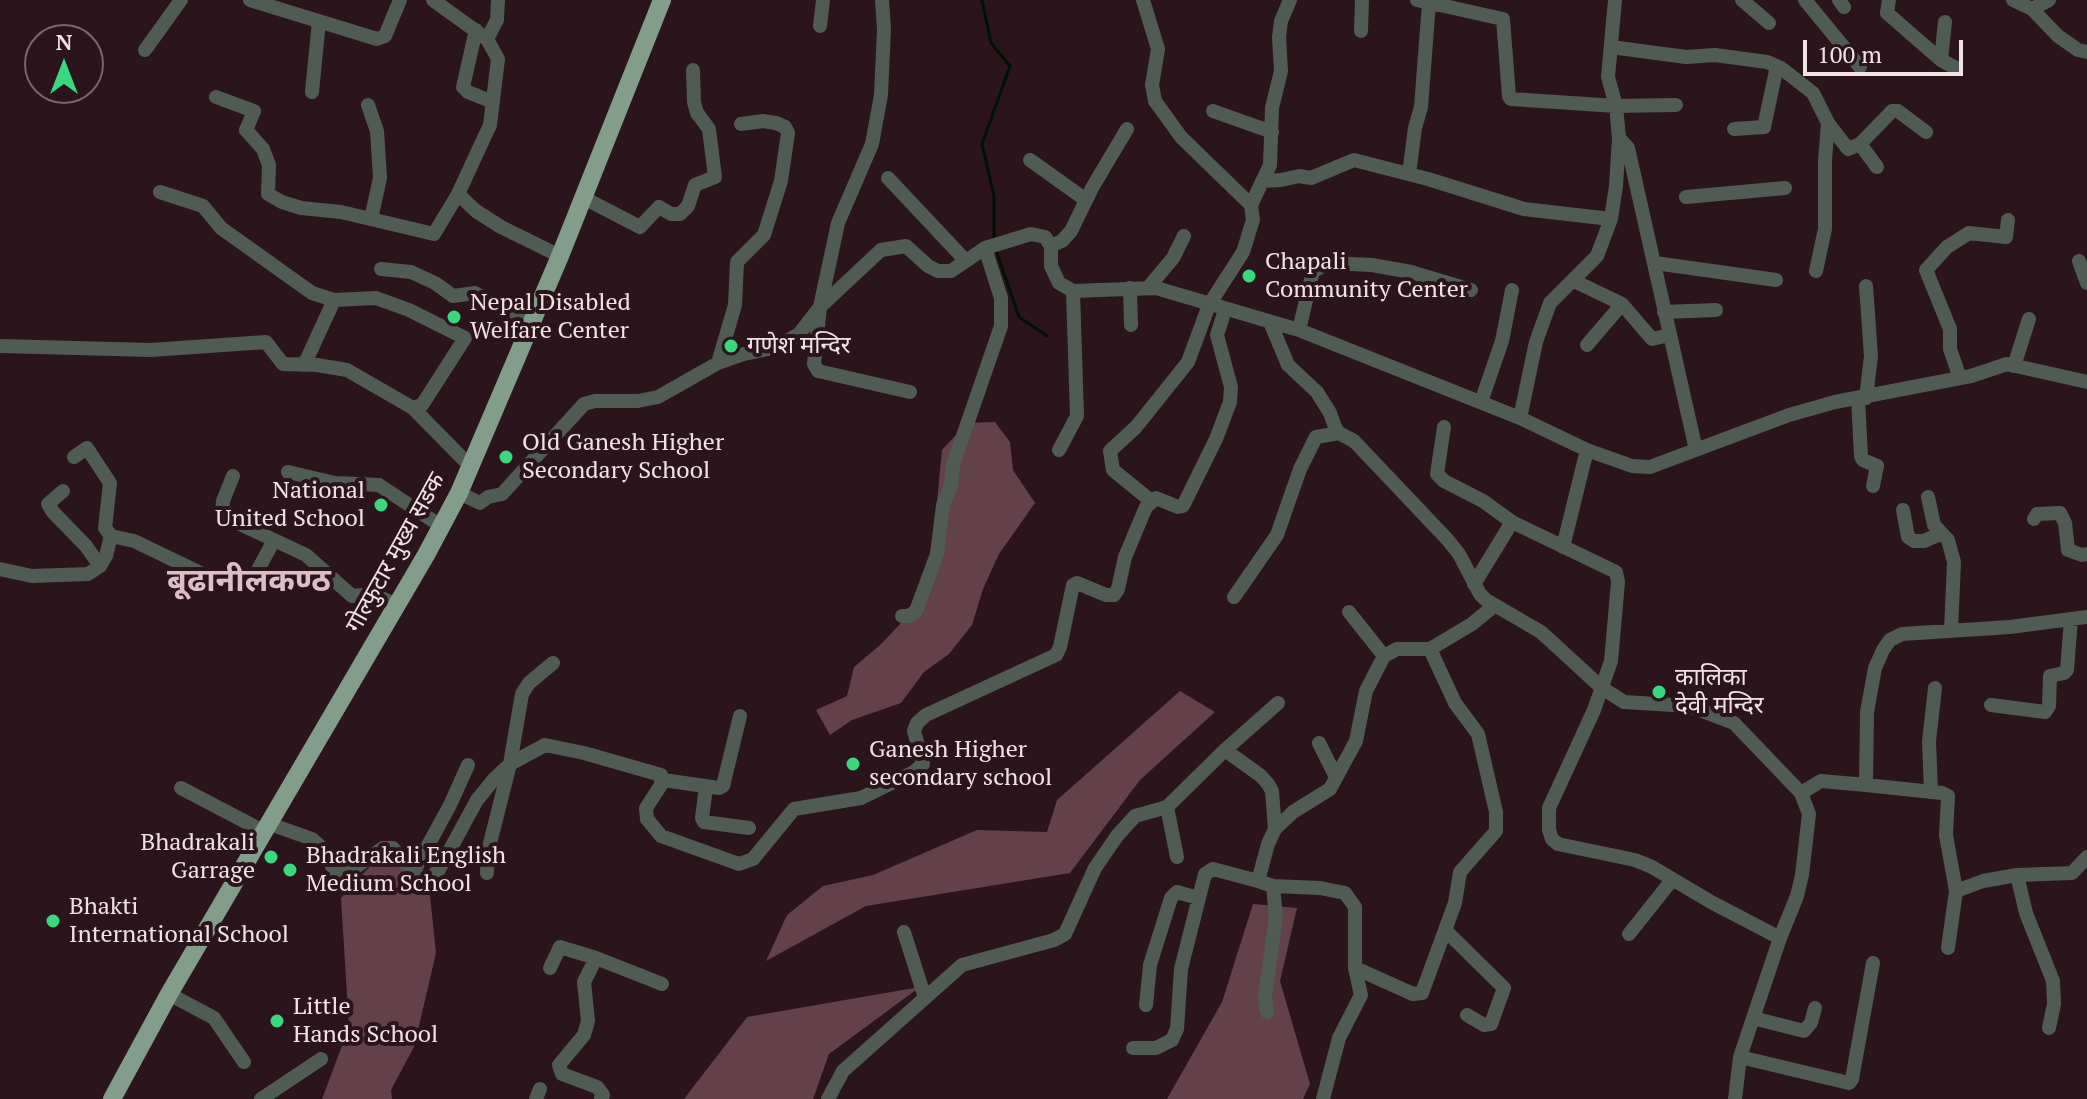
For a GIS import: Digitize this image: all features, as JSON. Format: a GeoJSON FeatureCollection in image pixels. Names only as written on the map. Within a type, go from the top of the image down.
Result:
{"type":"FeatureCollection","features":[{"type":"Feature","properties":{"kind":"main road","name":"गोल्फुटार मुख्य सडक"},"geometry":{"type":"LineString","coordinates":[[112,1099],[169,994],[397,605],[459,493],[560,256],[662,0]]}},
{"type":"Feature","properties":{"kind":"street"},"geometry":{"type":"LineString","coordinates":[[145,50],[172,7],[181,0]]}},
{"type":"Feature","properties":{"kind":"street"},"geometry":{"type":"LineString","coordinates":[[250,0],[381,39],[400,0]]}},
{"type":"Feature","properties":{"kind":"street"},"geometry":{"type":"LineString","coordinates":[[216,97],[254,111],[246,130],[263,149],[269,165],[268,194],[301,208],[371,219],[434,234],[458,194],[490,125],[498,59],[482,35],[433,0]]}},
{"type":"Feature","properties":{"kind":"street"},"geometry":{"type":"LineString","coordinates":[[493,102],[463,87],[482,35],[497,20],[498,0]]}},
{"type":"Feature","properties":{"kind":"street"},"geometry":{"type":"LineString","coordinates":[[820,26],[823,0]]}},
{"type":"Feature","properties":{"kind":"street"},"geometry":{"type":"LineString","coordinates":[[882,0],[881,95],[872,144],[838,223],[820,307],[814,364],[818,371],[910,392]]}},
{"type":"Feature","properties":{"kind":"street"},"geometry":{"type":"LineString","coordinates":[[1143,0],[1158,49],[1152,85],[1155,101],[1181,137],[1251,205]]}},
{"type":"Feature","properties":{"kind":"street"},"geometry":{"type":"LineString","coordinates":[[1150,500],[1113,470],[1110,451],[1136,427],[1188,362],[1209,305],[1243,252],[1253,220],[1251,205],[1270,165],[1272,108],[1281,71],[1281,21],[1290,0]]}},
{"type":"Feature","properties":{"kind":"street"},"geometry":{"type":"LineString","coordinates":[[1361,31],[1362,0]]}},
{"type":"Feature","properties":{"kind":"street"},"geometry":{"type":"LineString","coordinates":[[1520,418],[1536,342],[1550,303],[1597,256],[1611,219],[1619,138],[1616,106],[1608,77],[1615,0]]}},
{"type":"Feature","properties":{"kind":"street"},"geometry":{"type":"LineString","coordinates":[[1742,0],[1769,23]]}},
{"type":"Feature","properties":{"kind":"street"},"geometry":{"type":"LineString","coordinates":[[1805,0],[1816,18],[1860,67]]}},
{"type":"Feature","properties":{"kind":"street"},"geometry":{"type":"LineString","coordinates":[[1889,0],[1887,13],[1941,60],[1956,68]]}},
{"type":"Feature","properties":{"kind":"street"},"geometry":{"type":"LineString","coordinates":[[2013,0],[2032,9],[2058,36],[2078,50],[2087,52]]}},
{"type":"Feature","properties":{"kind":"street"},"geometry":{"type":"LineString","coordinates":[[2032,9],[2049,0]]}},
{"type":"Feature","properties":{"kind":"street"},"geometry":{"type":"LineString","coordinates":[[1409,174],[1421,107],[1423,1],[1503,19],[1511,99],[1616,106],[1676,105]]}},
{"type":"Feature","properties":{"kind":"street"},"geometry":{"type":"LineString","coordinates":[[312,92],[319,21]]}},
{"type":"Feature","properties":{"kind":"street"},"geometry":{"type":"LineString","coordinates":[[1941,60],[1945,22]]}},
{"type":"Feature","properties":{"kind":"street"},"geometry":{"type":"LineString","coordinates":[[1611,47],[1686,57],[1715,55],[1777,66],[1813,93],[1844,146],[1852,149],[1892,111],[1898,111],[1926,132]]}},
{"type":"Feature","properties":{"kind":"street"},"geometry":{"type":"LineString","coordinates":[[1734,129],[1764,127],[1777,66]]}},
{"type":"Feature","properties":{"kind":"street"},"geometry":{"type":"LineString","coordinates":[[582,197],[640,227],[659,207],[671,214],[680,214],[688,206],[695,185],[715,177],[709,129],[697,113],[694,102],[693,70]]}},
{"type":"Feature","properties":{"kind":"street"},"geometry":{"type":"LineString","coordinates":[[368,105],[377,131],[380,178],[371,219]]}},
{"type":"Feature","properties":{"kind":"street"},"geometry":{"type":"LineString","coordinates":[[1213,111],[1272,132]]}},
{"type":"Feature","properties":{"kind":"street"},"geometry":{"type":"LineString","coordinates":[[718,363],[735,305],[737,262],[764,235],[781,181],[788,133],[785,127],[776,123],[741,124]]}},
{"type":"Feature","properties":{"kind":"street"},"geometry":{"type":"LineString","coordinates":[[1816,271],[1825,229],[1828,123]]}},
{"type":"Feature","properties":{"kind":"street"},"geometry":{"type":"LineString","coordinates":[[1051,246],[1062,241],[1071,231],[1127,129]]}},
{"type":"Feature","properties":{"kind":"street"},"geometry":{"type":"LineString","coordinates":[[1619,138],[1628,148],[1696,450]]}},
{"type":"Feature","properties":{"kind":"street"},"geometry":{"type":"LineString","coordinates":[[1860,144],[1877,167]]}},
{"type":"Feature","properties":{"kind":"street"},"geometry":{"type":"LineString","coordinates":[[1030,160],[1086,200]]}},
{"type":"Feature","properties":{"kind":"street"},"geometry":{"type":"LineString","coordinates":[[1262,181],[1299,176],[1311,178],[1354,160],[1524,209],[1611,219]]}},
{"type":"Feature","properties":{"kind":"street"},"geometry":{"type":"LineString","coordinates":[[888,178],[966,261]]}},
{"type":"Feature","properties":{"kind":"street"},"geometry":{"type":"LineString","coordinates":[[1686,197],[1785,188]]}},
{"type":"Feature","properties":{"kind":"street"},"geometry":{"type":"LineString","coordinates":[[160,192],[203,206],[221,228],[312,293],[334,300],[376,298],[409,310],[465,338],[422,405],[413,408]]}},
{"type":"Feature","properties":{"kind":"street"},"geometry":{"type":"LineString","coordinates":[[458,194],[476,211],[501,227],[560,256]]}},
{"type":"Feature","properties":{"kind":"street"},"geometry":{"type":"LineString","coordinates":[[1960,378],[1950,349],[1950,329],[1926,270],[1947,247],[1969,233],[2006,237],[2008,220]]}},
{"type":"Feature","properties":{"kind":"street"},"geometry":{"type":"LineString","coordinates":[[459,493],[480,503],[488,497],[502,494],[584,404],[658,397],[718,363],[777,347],[799,334],[820,307],[881,250],[906,246],[928,266],[938,271],[951,271],[985,248],[1031,234],[1045,237],[1051,246],[1051,266],[1059,283],[1073,291],[1148,288],[1299,330],[1632,466],[1650,467],[1789,415],[1960,378],[2007,364],[2087,382]]}},
{"type":"Feature","properties":{"kind":"street"},"geometry":{"type":"LineString","coordinates":[[1148,288],[1173,258],[1184,236]]}},
{"type":"Feature","properties":{"kind":"street"},"geometry":{"type":"LineString","coordinates":[[902,616],[916,611],[937,554],[943,505],[951,485],[953,465],[1001,326],[1001,298],[985,248]]}},
{"type":"Feature","properties":{"kind":"street"},"geometry":{"type":"LineString","coordinates":[[2079,261],[2087,283]]}},
{"type":"Feature","properties":{"kind":"street"},"geometry":{"type":"LineString","coordinates":[[1299,330],[1313,271],[1329,263],[1372,265],[1411,272],[1471,290]]}},
{"type":"Feature","properties":{"kind":"street"},"geometry":{"type":"LineString","coordinates":[[1655,263],[1776,280]]}},
{"type":"Feature","properties":{"kind":"street"},"geometry":{"type":"LineString","coordinates":[[381,269],[411,272],[453,296],[475,293],[530,325]]}},
{"type":"Feature","properties":{"kind":"street"},"geometry":{"type":"LineString","coordinates":[[1574,281],[1622,304],[1652,339],[1670,335]]}},
{"type":"Feature","properties":{"kind":"street"},"geometry":{"type":"LineString","coordinates":[[1866,286],[1871,356],[1862,398],[1861,456],[1877,466],[1873,486]]}},
{"type":"Feature","properties":{"kind":"street"},"geometry":{"type":"LineString","coordinates":[[1130,288],[1131,325]]}},
{"type":"Feature","properties":{"kind":"street"},"geometry":{"type":"LineString","coordinates":[[1481,402],[1502,341],[1512,290]]}},
{"type":"Feature","properties":{"kind":"street"},"geometry":{"type":"LineString","coordinates":[[1059,450],[1077,416],[1073,291]]}},
{"type":"Feature","properties":{"kind":"street"},"geometry":{"type":"LineString","coordinates":[[302,365],[334,300]]}},
{"type":"Feature","properties":{"kind":"street"},"geometry":{"type":"LineString","coordinates":[[1587,345],[1622,304]]}},
{"type":"Feature","properties":{"kind":"street"},"geometry":{"type":"LineString","coordinates":[[663,780],[646,808],[647,819],[653,829],[661,836],[739,864],[753,859],[761,851],[794,809],[861,798],[914,772],[923,764],[915,737],[917,723],[939,709],[1056,655],[1073,585],[1077,583],[1106,595],[1114,595],[1132,537],[1150,500],[1156,498],[1183,506],[1216,439],[1230,402],[1231,387],[1217,335],[1225,310]]}},
{"type":"Feature","properties":{"kind":"street"},"geometry":{"type":"LineString","coordinates":[[1664,312],[1716,310]]}},
{"type":"Feature","properties":{"kind":"street"},"geometry":{"type":"LineString","coordinates":[[2014,366],[2029,319]]}},
{"type":"Feature","properties":{"kind":"street"},"geometry":{"type":"LineString","coordinates":[[1270,322],[1288,365],[1317,392],[1339,433],[1354,441],[1447,539],[1459,554],[1480,594],[1541,632],[1602,688],[1624,702],[1689,706],[1734,723],[1801,793],[1809,814],[1797,896],[1740,1057],[1735,1099]]}},
{"type":"Feature","properties":{"kind":"street"},"geometry":{"type":"LineString","coordinates":[[0,346],[151,350],[266,342],[283,364],[347,370],[413,408],[470,466]]}},
{"type":"Feature","properties":{"kind":"street"},"geometry":{"type":"LineString","coordinates":[[1444,427],[1437,474],[1444,481],[1483,501],[1512,522],[1616,572],[1618,582],[1611,661],[1576,752],[1549,808],[1552,839],[1558,844],[1635,860],[1780,938]]}},
{"type":"Feature","properties":{"kind":"street"},"geometry":{"type":"LineString","coordinates":[[1234,597],[1277,535],[1300,469],[1316,437],[1339,433]]}},
{"type":"Feature","properties":{"kind":"street"},"geometry":{"type":"LineString","coordinates":[[74,457],[87,448],[110,483],[105,528],[111,536],[134,541],[209,577],[252,581],[274,540]]}},
{"type":"Feature","properties":{"kind":"street"},"geometry":{"type":"LineString","coordinates":[[1563,547],[1587,450]]}},
{"type":"Feature","properties":{"kind":"street"},"geometry":{"type":"LineString","coordinates":[[288,472],[335,483],[379,485],[441,526]]}},
{"type":"Feature","properties":{"kind":"street"},"geometry":{"type":"LineString","coordinates":[[233,476],[223,501],[222,512],[227,518],[306,555],[352,596],[373,594],[397,605]]}},
{"type":"Feature","properties":{"kind":"street"},"geometry":{"type":"LineString","coordinates":[[63,491],[48,504],[100,566]]}},
{"type":"Feature","properties":{"kind":"street"},"geometry":{"type":"LineString","coordinates":[[1928,497],[1934,525],[1948,540],[1954,562],[1951,630]]}},
{"type":"Feature","properties":{"kind":"street"},"geometry":{"type":"LineString","coordinates":[[1903,510],[1908,537],[1914,541],[1924,541],[1940,534]]}},
{"type":"Feature","properties":{"kind":"street"},"geometry":{"type":"LineString","coordinates":[[2034,519],[2037,514],[2060,513],[2065,523],[2068,550],[2087,554]]}},
{"type":"Feature","properties":{"kind":"street"},"geometry":{"type":"LineString","coordinates":[[1474,584],[1512,522]]}},
{"type":"Feature","properties":{"kind":"street"},"geometry":{"type":"LineString","coordinates":[[0,569],[32,576],[88,574],[100,566],[111,536]]}},
{"type":"Feature","properties":{"kind":"street"},"geometry":{"type":"LineString","coordinates":[[1258,881],[1275,829],[1293,812],[1330,789],[1356,741],[1366,691],[1384,656],[1397,649],[1430,649],[1472,624],[1495,605]]}},
{"type":"Feature","properties":{"kind":"street"},"geometry":{"type":"LineString","coordinates":[[1349,612],[1384,656]]}},
{"type":"Feature","properties":{"kind":"street"},"geometry":{"type":"LineString","coordinates":[[1866,785],[1867,712],[1875,668],[1890,640],[1902,634],[2010,627],[2087,617]]}},
{"type":"Feature","properties":{"kind":"street"},"geometry":{"type":"LineString","coordinates":[[1991,705],[2045,712],[2049,706],[2050,676],[2067,670],[2071,619]]}},
{"type":"Feature","properties":{"kind":"street"},"geometry":{"type":"LineString","coordinates":[[1355,968],[1419,995],[1424,990],[1455,903],[1460,872],[1496,831],[1497,823],[1478,734],[1455,703],[1430,649]]}},
{"type":"Feature","properties":{"kind":"street"},"geometry":{"type":"LineString","coordinates":[[487,873],[493,829],[510,764],[522,694],[529,683],[553,663]]}},
{"type":"Feature","properties":{"kind":"street"},"geometry":{"type":"LineString","coordinates":[[1931,792],[1929,741],[1935,688]]}},
{"type":"Feature","properties":{"kind":"street"},"geometry":{"type":"LineString","coordinates":[[828,1099],[843,1071],[962,965],[1054,940],[1065,934],[1095,868],[1135,816],[1167,807],[1278,703]]}},
{"type":"Feature","properties":{"kind":"street"},"geometry":{"type":"LineString","coordinates":[[663,780],[719,788],[726,781],[740,716]]}},
{"type":"Feature","properties":{"kind":"street"},"geometry":{"type":"LineString","coordinates":[[1319,743],[1336,777]]}},
{"type":"Feature","properties":{"kind":"street"},"geometry":{"type":"LineString","coordinates":[[181,788],[265,827],[312,839],[322,848],[334,870],[340,873],[347,873],[383,848],[393,848],[413,873],[421,878],[432,877],[440,868],[477,800],[510,764],[545,745],[661,775],[663,780]]}},
{"type":"Feature","properties":{"kind":"street"},"geometry":{"type":"LineString","coordinates":[[1225,750],[1268,784],[1272,791],[1275,829]]}},
{"type":"Feature","properties":{"kind":"street"},"geometry":{"type":"LineString","coordinates":[[413,873],[468,765]]}},
{"type":"Feature","properties":{"kind":"street"},"geometry":{"type":"LineString","coordinates":[[1801,793],[1828,780],[1948,796],[1946,835],[1956,891],[1948,948]]}},
{"type":"Feature","properties":{"kind":"street"},"geometry":{"type":"LineString","coordinates":[[706,787],[704,822],[749,828]]}},
{"type":"Feature","properties":{"kind":"street"},"geometry":{"type":"LineString","coordinates":[[1167,807],[1177,857]]}},
{"type":"Feature","properties":{"kind":"street"},"geometry":{"type":"LineString","coordinates":[[1956,891],[1983,881],[2017,875],[2072,873],[2087,857]]}},
{"type":"Feature","properties":{"kind":"street"},"geometry":{"type":"LineString","coordinates":[[1133,1048],[1156,1048],[1172,1040],[1177,1029],[1181,969],[1205,874],[1211,869],[1273,886],[1320,888],[1348,896],[1355,907],[1355,968],[1361,999],[1339,1038],[1323,1099]]}},
{"type":"Feature","properties":{"kind":"street"},"geometry":{"type":"LineString","coordinates":[[2017,875],[2026,913],[2053,981],[2054,1004],[2049,1028]]}},
{"type":"Feature","properties":{"kind":"street"},"geometry":{"type":"LineString","coordinates":[[1629,934],[1672,880]]}},
{"type":"Feature","properties":{"kind":"street"},"geometry":{"type":"LineString","coordinates":[[1267,1012],[1265,996],[1276,917],[1273,886]]}},
{"type":"Feature","properties":{"kind":"street"},"geometry":{"type":"LineString","coordinates":[[1146,1005],[1150,965],[1171,898],[1177,892],[1198,898]]}},
{"type":"Feature","properties":{"kind":"street"},"geometry":{"type":"LineString","coordinates":[[1445,930],[1504,988],[1491,1024],[1484,1025],[1467,1015]]}},
{"type":"Feature","properties":{"kind":"street"},"geometry":{"type":"LineString","coordinates":[[904,932],[925,998]]}},
{"type":"Feature","properties":{"kind":"street"},"geometry":{"type":"LineString","coordinates":[[550,968],[560,947],[662,984]]}},
{"type":"Feature","properties":{"kind":"street"},"geometry":{"type":"LineString","coordinates":[[596,958],[584,982],[588,1021],[584,1035],[559,1065],[562,1074],[597,1087],[603,1095],[601,1099]]}},
{"type":"Feature","properties":{"kind":"street"},"geometry":{"type":"LineString","coordinates":[[1740,1057],[1849,1083],[1873,963]]}},
{"type":"Feature","properties":{"kind":"street"},"geometry":{"type":"LineString","coordinates":[[169,994],[214,1018],[244,1062]]}},
{"type":"Feature","properties":{"kind":"street"},"geometry":{"type":"LineString","coordinates":[[1753,1018],[1804,1031],[1811,1023],[1815,1008]]}},
{"type":"Feature","properties":{"kind":"street"},"geometry":{"type":"LineString","coordinates":[[261,1099],[321,1059]]}},
{"type":"Feature","properties":{"kind":"shaded area"},"geometry":{"type":"Polygon","coordinates":[[[995,422],[1010,442],[1013,470],[1035,503],[999,554],[983,589],[972,625],[949,654],[924,672],[901,703],[852,720],[830,735],[816,710],[847,696],[854,667],[922,601],[935,522],[942,450],[967,423],[995,422]]]}},
{"type":"Feature","properties":{"kind":"shaded area"},"geometry":{"type":"Polygon","coordinates":[[[1180,691],[1215,712],[1140,780],[1070,873],[866,906],[766,961],[787,915],[823,886],[873,875],[977,830],[1047,832],[1057,800],[1180,691]]]}},
{"type":"Feature","properties":{"kind":"shaded area"},"geometry":{"type":"Polygon","coordinates":[[[384,851],[430,895],[436,953],[414,1047],[391,1090],[392,1099],[322,1099],[349,1027],[341,898],[384,851]]]}},
{"type":"Feature","properties":{"kind":"shaded area"},"geometry":{"type":"Polygon","coordinates":[[[1253,904],[1297,908],[1280,981],[1310,1084],[1303,1099],[1167,1099],[1222,1002],[1253,904]]]}},
{"type":"Feature","properties":{"kind":"shaded area"},"geometry":{"type":"Polygon","coordinates":[[[920,987],[829,1054],[813,1099],[684,1099],[747,1017],[920,987]]]}},
{"type":"Feature","properties":{"kind":"waterway"},"geometry":{"type":"LineString","coordinates":[[982,0],[991,43],[1010,66],[982,144],[994,196],[994,241]]}},
{"type":"Feature","properties":{"kind":"waterway"},"geometry":{"type":"LineString","coordinates":[[996,250],[1019,317],[1047,336]]}},
{"type":"Feature","properties":{"kind":"place","name":"Chapali Community Center"},"geometry":{"type":"Point","coordinates":[1249,276]}},
{"type":"Feature","properties":{"kind":"place","name":"Nepal Disabled Welfare Center"},"geometry":{"type":"Point","coordinates":[454,317]}},
{"type":"Feature","properties":{"kind":"place","name":"गणेश मन्दिर"},"geometry":{"type":"Point","coordinates":[731,346]}},
{"type":"Feature","properties":{"kind":"place","name":"Old Ganesh Higher Secondary School"},"geometry":{"type":"Point","coordinates":[506,457]}},
{"type":"Feature","properties":{"kind":"place","name":"National United School"},"geometry":{"type":"Point","coordinates":[381,505]}},
{"type":"Feature","properties":{"kind":"place","name":"कालिका देवी मन्दिर"},"geometry":{"type":"Point","coordinates":[1659,692]}},
{"type":"Feature","properties":{"kind":"place","name":"Ganesh Higher secondary school"},"geometry":{"type":"Point","coordinates":[853,764]}},
{"type":"Feature","properties":{"kind":"place","name":"Bhadrakali Garrage"},"geometry":{"type":"Point","coordinates":[271,857]}},
{"type":"Feature","properties":{"kind":"place","name":"Bhadrakali English Medium School"},"geometry":{"type":"Point","coordinates":[290,870]}},
{"type":"Feature","properties":{"kind":"place","name":"Bhakti International School"},"geometry":{"type":"Point","coordinates":[53,921]}},
{"type":"Feature","properties":{"kind":"place","name":"Little Hands School"},"geometry":{"type":"Point","coordinates":[277,1021]}},
{"type":"Feature","properties":{"kind":"district","name":"बूढानीलकण्ठ"},"geometry":{"type":"Point","coordinates":[249,582]}}]}
